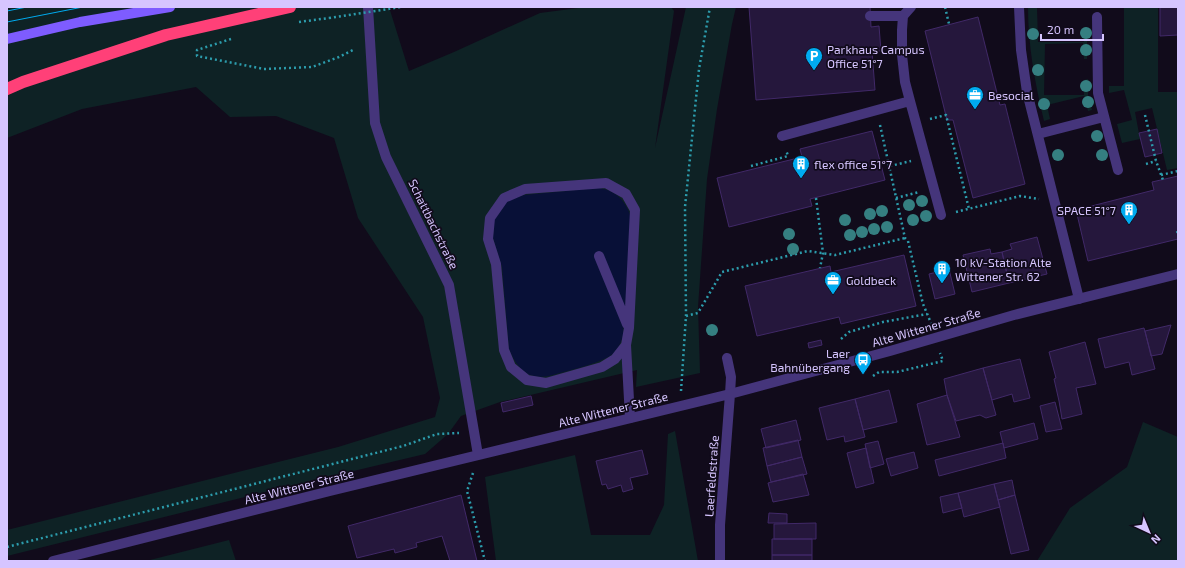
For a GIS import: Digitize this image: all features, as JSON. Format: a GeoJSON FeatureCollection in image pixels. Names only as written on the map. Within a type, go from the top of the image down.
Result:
{"type":"FeatureCollection","features":[{"type":"Feature","properties":{"kind":"highway"},"geometry":{"type":"LineString","coordinates":[[7,89],[23,82],[166,35],[290,7]]}},
{"type":"Feature","properties":{"kind":"main road"},"geometry":{"type":"LineString","coordinates":[[7,39],[80,22],[170,7]]}},
{"type":"Feature","properties":{"kind":"street","name":"Schattbachstraße"},"geometry":{"type":"LineString","coordinates":[[368,7],[375,123],[386,157],[449,285],[478,455]]}},
{"type":"Feature","properties":{"kind":"street"},"geometry":{"type":"LineString","coordinates":[[911,7],[903,16],[902,55],[905,82],[941,215]]}},
{"type":"Feature","properties":{"kind":"street"},"geometry":{"type":"LineString","coordinates":[[1019,7],[1021,50],[1027,92],[1079,299]]}},
{"type":"Feature","properties":{"kind":"street"},"geometry":{"type":"LineString","coordinates":[[870,16],[903,16]]}},
{"type":"Feature","properties":{"kind":"street"},"geometry":{"type":"LineString","coordinates":[[1097,17],[1098,93],[1118,170]]}},
{"type":"Feature","properties":{"kind":"street"},"geometry":{"type":"LineString","coordinates":[[782,136],[910,101]]}},
{"type":"Feature","properties":{"kind":"street"},"geometry":{"type":"LineString","coordinates":[[1038,134],[1104,117]]}},
{"type":"Feature","properties":{"kind":"street"},"geometry":{"type":"LineString","coordinates":[[626,345],[615,359],[602,367],[546,383],[527,380],[511,367],[504,350],[496,264],[488,240],[490,218],[504,198],[525,189],[606,183],[626,194],[635,210],[629,328],[626,345],[630,418]]}},
{"type":"Feature","properties":{"kind":"street"},"geometry":{"type":"LineString","coordinates":[[599,256],[629,328]]}},
{"type":"Feature","properties":{"kind":"street","name":"Alte Wittener Straße"},"geometry":{"type":"LineString","coordinates":[[53,561],[730,394],[936,338],[1014,315],[1178,274]]}},
{"type":"Feature","properties":{"kind":"street","name":"Laerfeldstraße"},"geometry":{"type":"LineString","coordinates":[[720,561],[721,517],[731,377],[727,358]]}},
{"type":"Feature","properties":{"kind":"path"},"geometry":{"type":"LineString","coordinates":[[294,22],[401,7]]}},
{"type":"Feature","properties":{"kind":"path"},"geometry":{"type":"LineString","coordinates":[[680,406],[686,316],[685,207],[699,69],[710,7]]}},
{"type":"Feature","properties":{"kind":"path"},"geometry":{"type":"LineString","coordinates":[[945,7],[949,24]]}},
{"type":"Feature","properties":{"kind":"path"},"geometry":{"type":"LineString","coordinates":[[234,38],[197,50],[197,56],[264,69],[312,67],[339,57],[370,41]]}},
{"type":"Feature","properties":{"kind":"path"},"geometry":{"type":"LineString","coordinates":[[873,376],[879,372],[897,372],[943,361],[923,304],[908,241],[905,238],[880,123],[880,109]]}},
{"type":"Feature","properties":{"kind":"path"},"geometry":{"type":"LineString","coordinates":[[936,117],[946,115],[969,208]]}},
{"type":"Feature","properties":{"kind":"path"},"geometry":{"type":"LineString","coordinates":[[1145,115],[1156,161],[1163,180]]}},
{"type":"Feature","properties":{"kind":"path"},"geometry":{"type":"LineString","coordinates":[[751,166],[788,156],[782,136]]}},
{"type":"Feature","properties":{"kind":"path"},"geometry":{"type":"LineString","coordinates":[[890,166],[925,157]]}},
{"type":"Feature","properties":{"kind":"path"},"geometry":{"type":"LineString","coordinates":[[1146,164],[1156,161]]}},
{"type":"Feature","properties":{"kind":"path"},"geometry":{"type":"LineString","coordinates":[[1161,175],[1178,171]]}},
{"type":"Feature","properties":{"kind":"path"},"geometry":{"type":"LineString","coordinates":[[896,198],[933,188]]}},
{"type":"Feature","properties":{"kind":"path"},"geometry":{"type":"LineString","coordinates":[[941,215],[1020,196],[1038,199]]}},
{"type":"Feature","properties":{"kind":"path"},"geometry":{"type":"LineString","coordinates":[[816,198],[823,253],[820,268]]}},
{"type":"Feature","properties":{"kind":"path"},"geometry":{"type":"LineString","coordinates":[[1177,230],[1178,234]]}},
{"type":"Feature","properties":{"kind":"path"},"geometry":{"type":"LineString","coordinates":[[686,316],[698,313],[722,272],[808,251],[835,255],[905,238]]}},
{"type":"Feature","properties":{"kind":"path"},"geometry":{"type":"LineString","coordinates":[[841,340],[849,332],[883,322],[927,314]]}},
{"type":"Feature","properties":{"kind":"path"},"geometry":{"type":"LineString","coordinates":[[7,547],[403,446],[437,434],[474,433]]}},
{"type":"Feature","properties":{"kind":"path"},"geometry":{"type":"LineString","coordinates":[[478,455],[467,491],[485,561]]}},
{"type":"Feature","properties":{"kind":"green space"},"geometry":{"type":"Polygon","coordinates":[[[7,7],[389,7],[409,71],[540,13],[586,7],[671,7],[674,11],[655,148],[686,7],[736,7],[717,109],[707,179],[698,307],[700,373],[636,387],[637,370],[500,402],[461,416],[448,434],[425,454],[7,556],[7,530],[338,447],[435,417],[440,398],[423,317],[358,218],[334,138],[276,116],[230,117],[196,87],[82,109],[7,138],[7,7]]]}},
{"type":"Feature","properties":{"kind":"green space"},"geometry":{"type":"Polygon","coordinates":[[[1028,7],[1037,7],[1038,42],[1084,42],[1084,27],[1087,27],[1087,59],[1084,59],[1083,43],[1045,44],[1044,95],[1084,95],[1084,80],[1088,79],[1088,95],[1092,110],[1088,111],[1084,96],[1047,105],[1050,119],[1044,121],[1029,36],[1028,7]]]}},
{"type":"Feature","properties":{"kind":"green space"},"geometry":{"type":"Polygon","coordinates":[[[1108,7],[1158,7],[1158,92],[1178,92],[1178,168],[1167,170],[1152,108],[1135,112],[1140,139],[1122,143],[1117,124],[1132,120],[1124,90],[1109,93],[1109,86],[1124,86],[1124,8],[1108,7]]]}},
{"type":"Feature","properties":{"kind":"green space"},"geometry":{"type":"Polygon","coordinates":[[[1143,422],[1178,437],[1178,561],[1037,561],[1070,508],[1127,467],[1143,422]]]}},
{"type":"Feature","properties":{"kind":"green space"},"geometry":{"type":"Polygon","coordinates":[[[675,431],[698,561],[496,561],[485,477],[575,455],[591,535],[650,535],[664,505],[668,434],[675,431]]]}},
{"type":"Feature","properties":{"kind":"green space"},"geometry":{"type":"Polygon","coordinates":[[[229,540],[236,561],[146,561],[229,540]]]}},
{"type":"Feature","properties":{"kind":"shaded area"},"geometry":{"type":"Polygon","coordinates":[[[599,188],[606,189],[620,198],[627,208],[632,220],[623,335],[621,341],[617,349],[610,356],[580,368],[541,377],[529,374],[519,367],[509,349],[502,267],[493,238],[494,220],[506,202],[514,198],[524,195],[599,188]]]}},
{"type":"Feature","properties":{"kind":"building","name":"Parkhaus Campus Office 51°7"},"geometry":{"type":"Polygon","coordinates":[[[749,7],[870,7],[871,27],[879,26],[881,51],[872,51],[875,90],[756,100],[749,7]]]}},
{"type":"Feature","properties":{"kind":"building"},"geometry":{"type":"Polygon","coordinates":[[[1160,7],[1178,7],[1178,35],[1160,36],[1160,7]]]}},
{"type":"Feature","properties":{"kind":"building","name":"Besocial"},"geometry":{"type":"Polygon","coordinates":[[[978,17],[1000,105],[1005,104],[1025,184],[973,198],[953,120],[947,120],[925,31],[978,17]]]}},
{"type":"Feature","properties":{"kind":"building"},"geometry":{"type":"Polygon","coordinates":[[[1157,129],[1162,153],[1145,157],[1139,133],[1157,129]]]}},
{"type":"Feature","properties":{"kind":"building","name":"flex office 51°7"},"geometry":{"type":"Polygon","coordinates":[[[872,131],[885,180],[810,199],[812,206],[729,227],[717,178],[802,157],[800,149],[872,131]]]}},
{"type":"Feature","properties":{"kind":"building","name":"SPACE 51°7"},"geometry":{"type":"Polygon","coordinates":[[[1178,176],[1178,239],[1088,261],[1076,210],[1154,190],[1152,182],[1178,176]]]}},
{"type":"Feature","properties":{"kind":"building"},"geometry":{"type":"Polygon","coordinates":[[[1037,237],[1047,274],[1009,283],[1002,252],[1012,249],[1010,244],[1037,237]]]}},
{"type":"Feature","properties":{"kind":"building"},"geometry":{"type":"Polygon","coordinates":[[[990,249],[991,254],[1002,252],[1009,283],[972,292],[963,255],[990,249]]]}},
{"type":"Feature","properties":{"kind":"building"},"geometry":{"type":"Polygon","coordinates":[[[904,255],[916,306],[841,324],[839,317],[757,336],[745,286],[830,266],[831,272],[904,255]]]}},
{"type":"Feature","properties":{"kind":"building","name":"10 kV-Station Alte Wittener Str. 62"},"geometry":{"type":"Polygon","coordinates":[[[949,269],[955,294],[935,299],[929,274],[949,269]]]}},
{"type":"Feature","properties":{"kind":"building"},"geometry":{"type":"Polygon","coordinates":[[[1171,325],[1162,354],[1151,356],[1145,331],[1171,325]]]}},
{"type":"Feature","properties":{"kind":"building"},"geometry":{"type":"Polygon","coordinates":[[[1144,328],[1155,369],[1132,375],[1129,362],[1105,368],[1098,339],[1144,328]]]}},
{"type":"Feature","properties":{"kind":"building"},"geometry":{"type":"Polygon","coordinates":[[[821,340],[822,345],[809,348],[808,343],[821,340]]]}},
{"type":"Feature","properties":{"kind":"building"},"geometry":{"type":"Polygon","coordinates":[[[1085,342],[1096,384],[1076,388],[1082,414],[1062,419],[1054,379],[1056,378],[1049,352],[1085,342]]]}},
{"type":"Feature","properties":{"kind":"building"},"geometry":{"type":"Polygon","coordinates":[[[1020,359],[1030,398],[1014,402],[1012,394],[992,400],[983,368],[1020,359]]]}},
{"type":"Feature","properties":{"kind":"building"},"geometry":{"type":"Polygon","coordinates":[[[983,368],[996,415],[986,418],[980,415],[956,421],[947,395],[944,379],[983,368]]]}},
{"type":"Feature","properties":{"kind":"building"},"geometry":{"type":"Polygon","coordinates":[[[889,390],[897,422],[863,430],[855,399],[889,390]]]}},
{"type":"Feature","properties":{"kind":"building"},"geometry":{"type":"Polygon","coordinates":[[[947,395],[960,437],[927,445],[917,404],[947,395]]]}},
{"type":"Feature","properties":{"kind":"building"},"geometry":{"type":"Polygon","coordinates":[[[531,396],[533,405],[503,412],[501,403],[531,396]]]}},
{"type":"Feature","properties":{"kind":"building"},"geometry":{"type":"Polygon","coordinates":[[[855,399],[865,437],[845,442],[844,436],[827,440],[819,408],[855,399]]]}},
{"type":"Feature","properties":{"kind":"building"},"geometry":{"type":"Polygon","coordinates":[[[1055,402],[1062,429],[1046,432],[1040,406],[1055,402]]]}},
{"type":"Feature","properties":{"kind":"building"},"geometry":{"type":"Polygon","coordinates":[[[796,420],[801,440],[766,448],[761,429],[796,420]]]}},
{"type":"Feature","properties":{"kind":"building"},"geometry":{"type":"Polygon","coordinates":[[[1034,423],[1038,439],[1004,448],[1000,432],[1034,423]]]}},
{"type":"Feature","properties":{"kind":"building"},"geometry":{"type":"Polygon","coordinates":[[[798,440],[802,457],[767,466],[763,448],[798,440]]]}},
{"type":"Feature","properties":{"kind":"building"},"geometry":{"type":"Polygon","coordinates":[[[878,441],[884,464],[870,468],[865,444],[878,441]]]}},
{"type":"Feature","properties":{"kind":"building"},"geometry":{"type":"Polygon","coordinates":[[[1003,443],[1006,458],[939,476],[935,460],[1003,443]]]}},
{"type":"Feature","properties":{"kind":"building"},"geometry":{"type":"Polygon","coordinates":[[[866,448],[874,483],[856,488],[847,453],[866,448]]]}},
{"type":"Feature","properties":{"kind":"building"},"geometry":{"type":"Polygon","coordinates":[[[642,450],[648,474],[630,478],[633,489],[623,492],[621,485],[608,489],[606,484],[602,485],[596,461],[642,450]]]}},
{"type":"Feature","properties":{"kind":"building"},"geometry":{"type":"Polygon","coordinates":[[[914,452],[918,468],[891,476],[886,459],[914,452]]]}},
{"type":"Feature","properties":{"kind":"building"},"geometry":{"type":"Polygon","coordinates":[[[802,457],[807,474],[771,482],[767,466],[802,457]]]}},
{"type":"Feature","properties":{"kind":"building"},"geometry":{"type":"Polygon","coordinates":[[[803,474],[809,495],[773,502],[768,483],[803,474]]]}},
{"type":"Feature","properties":{"kind":"building"},"geometry":{"type":"Polygon","coordinates":[[[1012,480],[1015,495],[998,500],[994,484],[1012,480]]]}},
{"type":"Feature","properties":{"kind":"building"},"geometry":{"type":"Polygon","coordinates":[[[994,484],[1000,507],[964,517],[958,493],[994,484]]]}},
{"type":"Feature","properties":{"kind":"building"},"geometry":{"type":"Polygon","coordinates":[[[958,493],[962,508],[943,513],[940,497],[958,493]]]}},
{"type":"Feature","properties":{"kind":"building"},"geometry":{"type":"Polygon","coordinates":[[[461,495],[477,561],[450,561],[442,536],[416,543],[417,547],[395,553],[394,549],[357,558],[348,526],[461,495]]]}},
{"type":"Feature","properties":{"kind":"building"},"geometry":{"type":"Polygon","coordinates":[[[1015,495],[1029,550],[1011,554],[998,500],[1015,495]]]}},
{"type":"Feature","properties":{"kind":"building"},"geometry":{"type":"Polygon","coordinates":[[[769,513],[787,514],[787,523],[768,523],[769,513]]]}},
{"type":"Feature","properties":{"kind":"building"},"geometry":{"type":"Polygon","coordinates":[[[816,523],[816,539],[774,539],[774,524],[816,523]]]}},
{"type":"Feature","properties":{"kind":"building"},"geometry":{"type":"Polygon","coordinates":[[[772,539],[812,539],[812,555],[772,555],[772,539]]]}},
{"type":"Feature","properties":{"kind":"building"},"geometry":{"type":"Polygon","coordinates":[[[772,555],[812,555],[812,561],[772,561],[772,555]]]}},
{"type":"Feature","properties":{"kind":"tram line"},"geometry":{"type":"LineString","coordinates":[[7,11],[27,7]]}},
{"type":"Feature","properties":{"kind":"tram line"},"geometry":{"type":"LineString","coordinates":[[7,22],[83,7]]}},
{"type":"Feature","properties":{"kind":"place","name":"Parkhaus Campus Office 51°7"},"geometry":{"type":"Point","coordinates":[814,71]}},
{"type":"Feature","properties":{"kind":"place","name":"Besocial"},"geometry":{"type":"Point","coordinates":[975,110]}},
{"type":"Feature","properties":{"kind":"place","name":"flex office 51°7"},"geometry":{"type":"Point","coordinates":[801,179]}},
{"type":"Feature","properties":{"kind":"place","name":"SPACE 51°7"},"geometry":{"type":"Point","coordinates":[1129,225]}},
{"type":"Feature","properties":{"kind":"place","name":"10 kV-Station Alte Wittener Str. 62"},"geometry":{"type":"Point","coordinates":[942,284]}},
{"type":"Feature","properties":{"kind":"place","name":"Goldbeck"},"geometry":{"type":"Point","coordinates":[833,295]}},
{"type":"Feature","properties":{"kind":"place","name":"Laer Bahnübergang"},"geometry":{"type":"Point","coordinates":[863,375]}}]}
